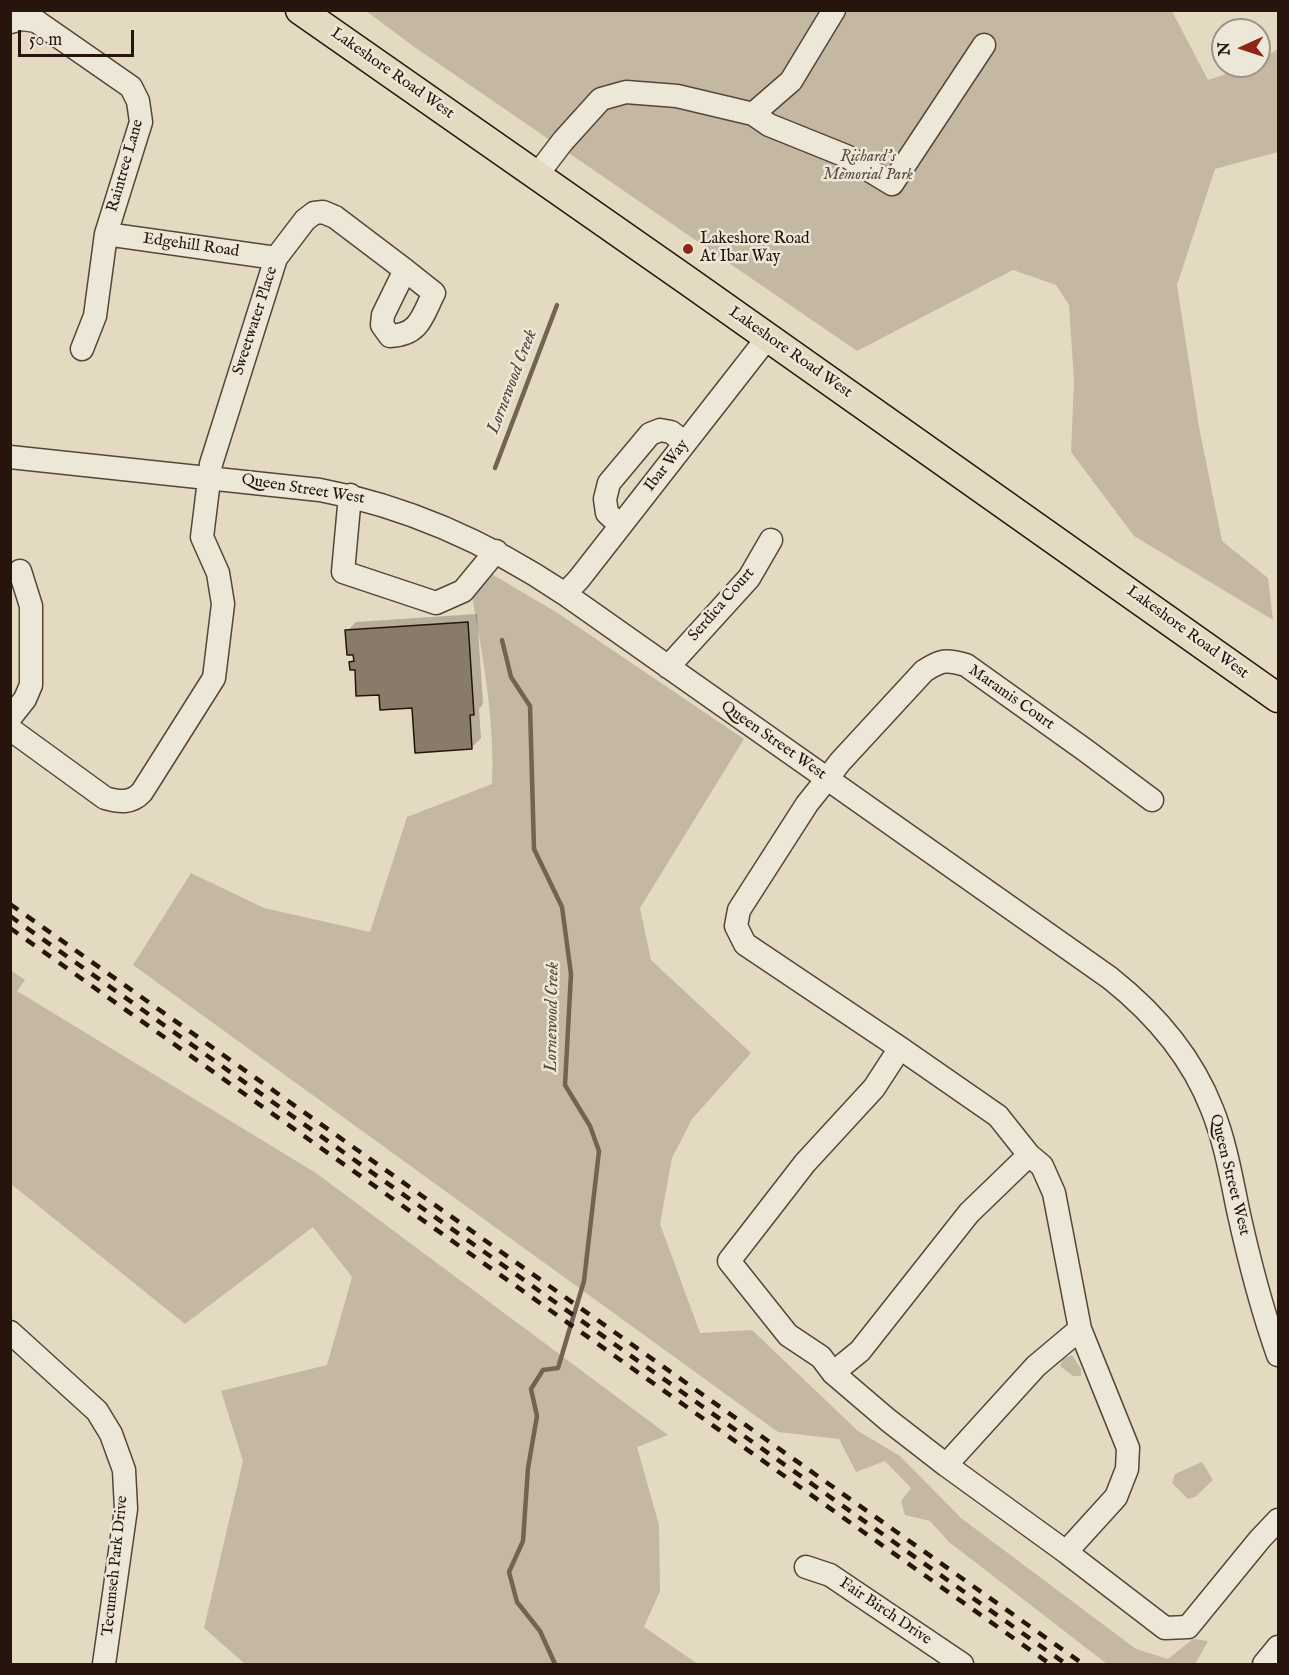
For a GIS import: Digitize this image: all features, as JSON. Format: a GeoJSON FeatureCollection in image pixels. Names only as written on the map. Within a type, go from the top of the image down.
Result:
{"type":"FeatureCollection","features":[{"type":"Feature","properties":{"kind":"main road","name":"Lakeshore Road West"},"geometry":{"type":"LineString","coordinates":[[300,10],[768,337],[1278,698]]}},
{"type":"Feature","properties":{"kind":"street"},"geometry":{"type":"LineString","coordinates":[[753,114],[791,81],[834,10]]}},
{"type":"Feature","properties":{"kind":"street","name":"Raintree Lane"},"geometry":{"type":"LineString","coordinates":[[10,22],[21,19],[36,21],[130,87],[138,101],[141,122],[106,234],[95,316],[82,349]]}},
{"type":"Feature","properties":{"kind":"street"},"geometry":{"type":"LineString","coordinates":[[537,175],[562,141],[601,99],[627,92],[677,96],[753,114],[769,125],[846,156],[892,184],[984,45]]}},
{"type":"Feature","properties":{"kind":"street","name":"Sweetwater Place"},"geometry":{"type":"LineString","coordinates":[[10,729],[105,798],[119,802],[135,799],[142,792],[214,678],[223,604],[218,573],[202,537],[209,477],[211,464],[276,258],[305,220],[314,213],[323,212],[335,217],[405,270]]}},
{"type":"Feature","properties":{"kind":"street","name":"Edgehill Road"},"geometry":{"type":"LineString","coordinates":[[106,234],[276,258]]}},
{"type":"Feature","properties":{"kind":"street","name":"Ibar Way"},"geometry":{"type":"LineString","coordinates":[[565,594],[768,337]]}},
{"type":"Feature","properties":{"kind":"street"},"geometry":{"type":"LineString","coordinates":[[620,525],[607,513],[604,499],[609,483],[650,434],[660,430],[671,432],[685,443]]}},
{"type":"Feature","properties":{"kind":"street","name":"Queen Street West"},"geometry":{"type":"LineString","coordinates":[[10,457],[286,485],[350,495],[434,522],[496,551],[565,594],[1110,978],[1144,1007],[1173,1040],[1196,1074],[1218,1124],[1257,1292],[1278,1355]]}},
{"type":"Feature","properties":{"kind":"street"},"geometry":{"type":"LineString","coordinates":[[350,495],[343,572],[436,603],[463,591],[496,551]]}},
{"type":"Feature","properties":{"kind":"street","name":"Serdica Court"},"geometry":{"type":"LineString","coordinates":[[668,667],[749,578],[771,540]]}},
{"type":"Feature","properties":{"kind":"street"},"geometry":{"type":"LineString","coordinates":[[10,718],[25,699],[31,685],[31,606],[20,571]]}},
{"type":"Feature","properties":{"kind":"street","name":"Maramis Court"},"geometry":{"type":"LineString","coordinates":[[1066,1552],[1116,1497],[1126,1469],[1128,1448],[1080,1329],[1054,1194],[1042,1166],[1029,1155],[998,1116],[745,944],[736,926],[739,910],[807,804],[840,762],[924,671],[938,662],[952,661],[966,665],[1152,800]]}},
{"type":"Feature","properties":{"kind":"street"},"geometry":{"type":"LineString","coordinates":[[900,1048],[874,1088],[805,1163],[729,1261],[788,1335],[821,1357],[833,1373],[946,1465],[1066,1552],[1165,1628],[1188,1627],[1278,1520]]}},
{"type":"Feature","properties":{"kind":"street"},"geometry":{"type":"LineString","coordinates":[[833,1373],[860,1351],[969,1213],[1029,1155]]}},
{"type":"Feature","properties":{"kind":"street"},"geometry":{"type":"LineString","coordinates":[[946,1465],[1036,1366],[1080,1329]]}},
{"type":"Feature","properties":{"kind":"street","name":"Tecumseh Park Drive"},"geometry":{"type":"LineString","coordinates":[[10,1332],[96,1411],[111,1434],[124,1470],[126,1509],[104,1665]]}},
{"type":"Feature","properties":{"kind":"street","name":"Fair Birch Drive"},"geometry":{"type":"LineString","coordinates":[[806,1567],[830,1575],[962,1665]]}},
{"type":"Feature","properties":{"kind":"street"},"geometry":{"type":"LineString","coordinates":[[1264,1665],[1278,1647]]}},
{"type":"Feature","properties":{"kind":"green space","name":"Richard's Memorial Park"},"geometry":{"type":"Polygon","coordinates":[[[366,11],[1172,11],[1208,80],[1214,78],[1271,78],[1271,53],[1278,49],[1278,152],[1215,169],[1177,285],[1199,427],[1222,541],[1268,578],[1273,620],[1134,536],[1071,452],[1074,381],[1069,305],[1056,285],[1013,270],[857,351],[413,46],[366,11]]]}},
{"type":"Feature","properties":{"kind":"green space"},"geometry":{"type":"Polygon","coordinates":[[[490,573],[556,612],[744,739],[640,908],[651,960],[751,1053],[692,1119],[672,1158],[660,1224],[700,1333],[752,1330],[858,1431],[900,1456],[961,1518],[1136,1649],[1168,1659],[1193,1639],[1208,1641],[1195,1664],[1107,1664],[949,1542],[930,1521],[905,1515],[901,1501],[911,1488],[885,1461],[856,1472],[839,1439],[778,1432],[133,965],[191,873],[264,908],[370,932],[407,817],[492,784],[490,713],[472,596],[490,573]]]}},
{"type":"Feature","properties":{"kind":"green space"},"geometry":{"type":"Polygon","coordinates":[[[10,970],[25,980],[17,991],[316,1173],[668,1435],[637,1447],[659,1525],[660,1591],[644,1627],[698,1664],[245,1664],[204,1628],[243,1461],[221,1391],[327,1365],[352,1277],[313,1227],[185,1324],[11,1184],[10,970]]]}},
{"type":"Feature","properties":{"kind":"green space"},"geometry":{"type":"Polygon","coordinates":[[[1072,1355],[1081,1369],[1081,1376],[1073,1376],[1060,1366],[1063,1359],[1072,1355]]]}},
{"type":"Feature","properties":{"kind":"green space"},"geometry":{"type":"Polygon","coordinates":[[[1202,1462],[1213,1480],[1195,1497],[1188,1499],[1172,1483],[1175,1474],[1202,1462]]]}},
{"type":"Feature","properties":{"kind":"building"},"geometry":{"type":"Polygon","coordinates":[[[468,622],[474,715],[470,715],[472,749],[415,753],[412,708],[380,710],[379,695],[356,696],[355,670],[350,670],[349,662],[354,661],[353,655],[347,655],[345,630],[468,622]]]}},
{"type":"Feature","properties":{"kind":"waterway","name":"Lornewood Creek"},"geometry":{"type":"LineString","coordinates":[[495,468],[557,305]]}},
{"type":"Feature","properties":{"kind":"waterway","name":"Lornewood Creek"},"geometry":{"type":"LineString","coordinates":[[502,640],[511,677],[530,706],[534,849],[562,907],[571,974],[565,1085],[590,1126],[599,1151],[584,1281],[558,1368],[543,1370],[531,1389],[537,1416],[528,1468],[523,1541],[509,1572],[517,1602],[540,1631],[555,1664]]}},
{"type":"Feature","properties":{"kind":"railway"},"geometry":{"type":"LineString","coordinates":[[10,904],[1083,1664]]}},
{"type":"Feature","properties":{"kind":"railway"},"geometry":{"type":"LineString","coordinates":[[10,916],[1066,1664]]}},
{"type":"Feature","properties":{"kind":"railway"},"geometry":{"type":"LineString","coordinates":[[10,928],[1050,1664]]}},
{"type":"Feature","properties":{"kind":"place","name":"Lakeshore Road At Ibar Way"},"geometry":{"type":"Point","coordinates":[688,249]}}]}
